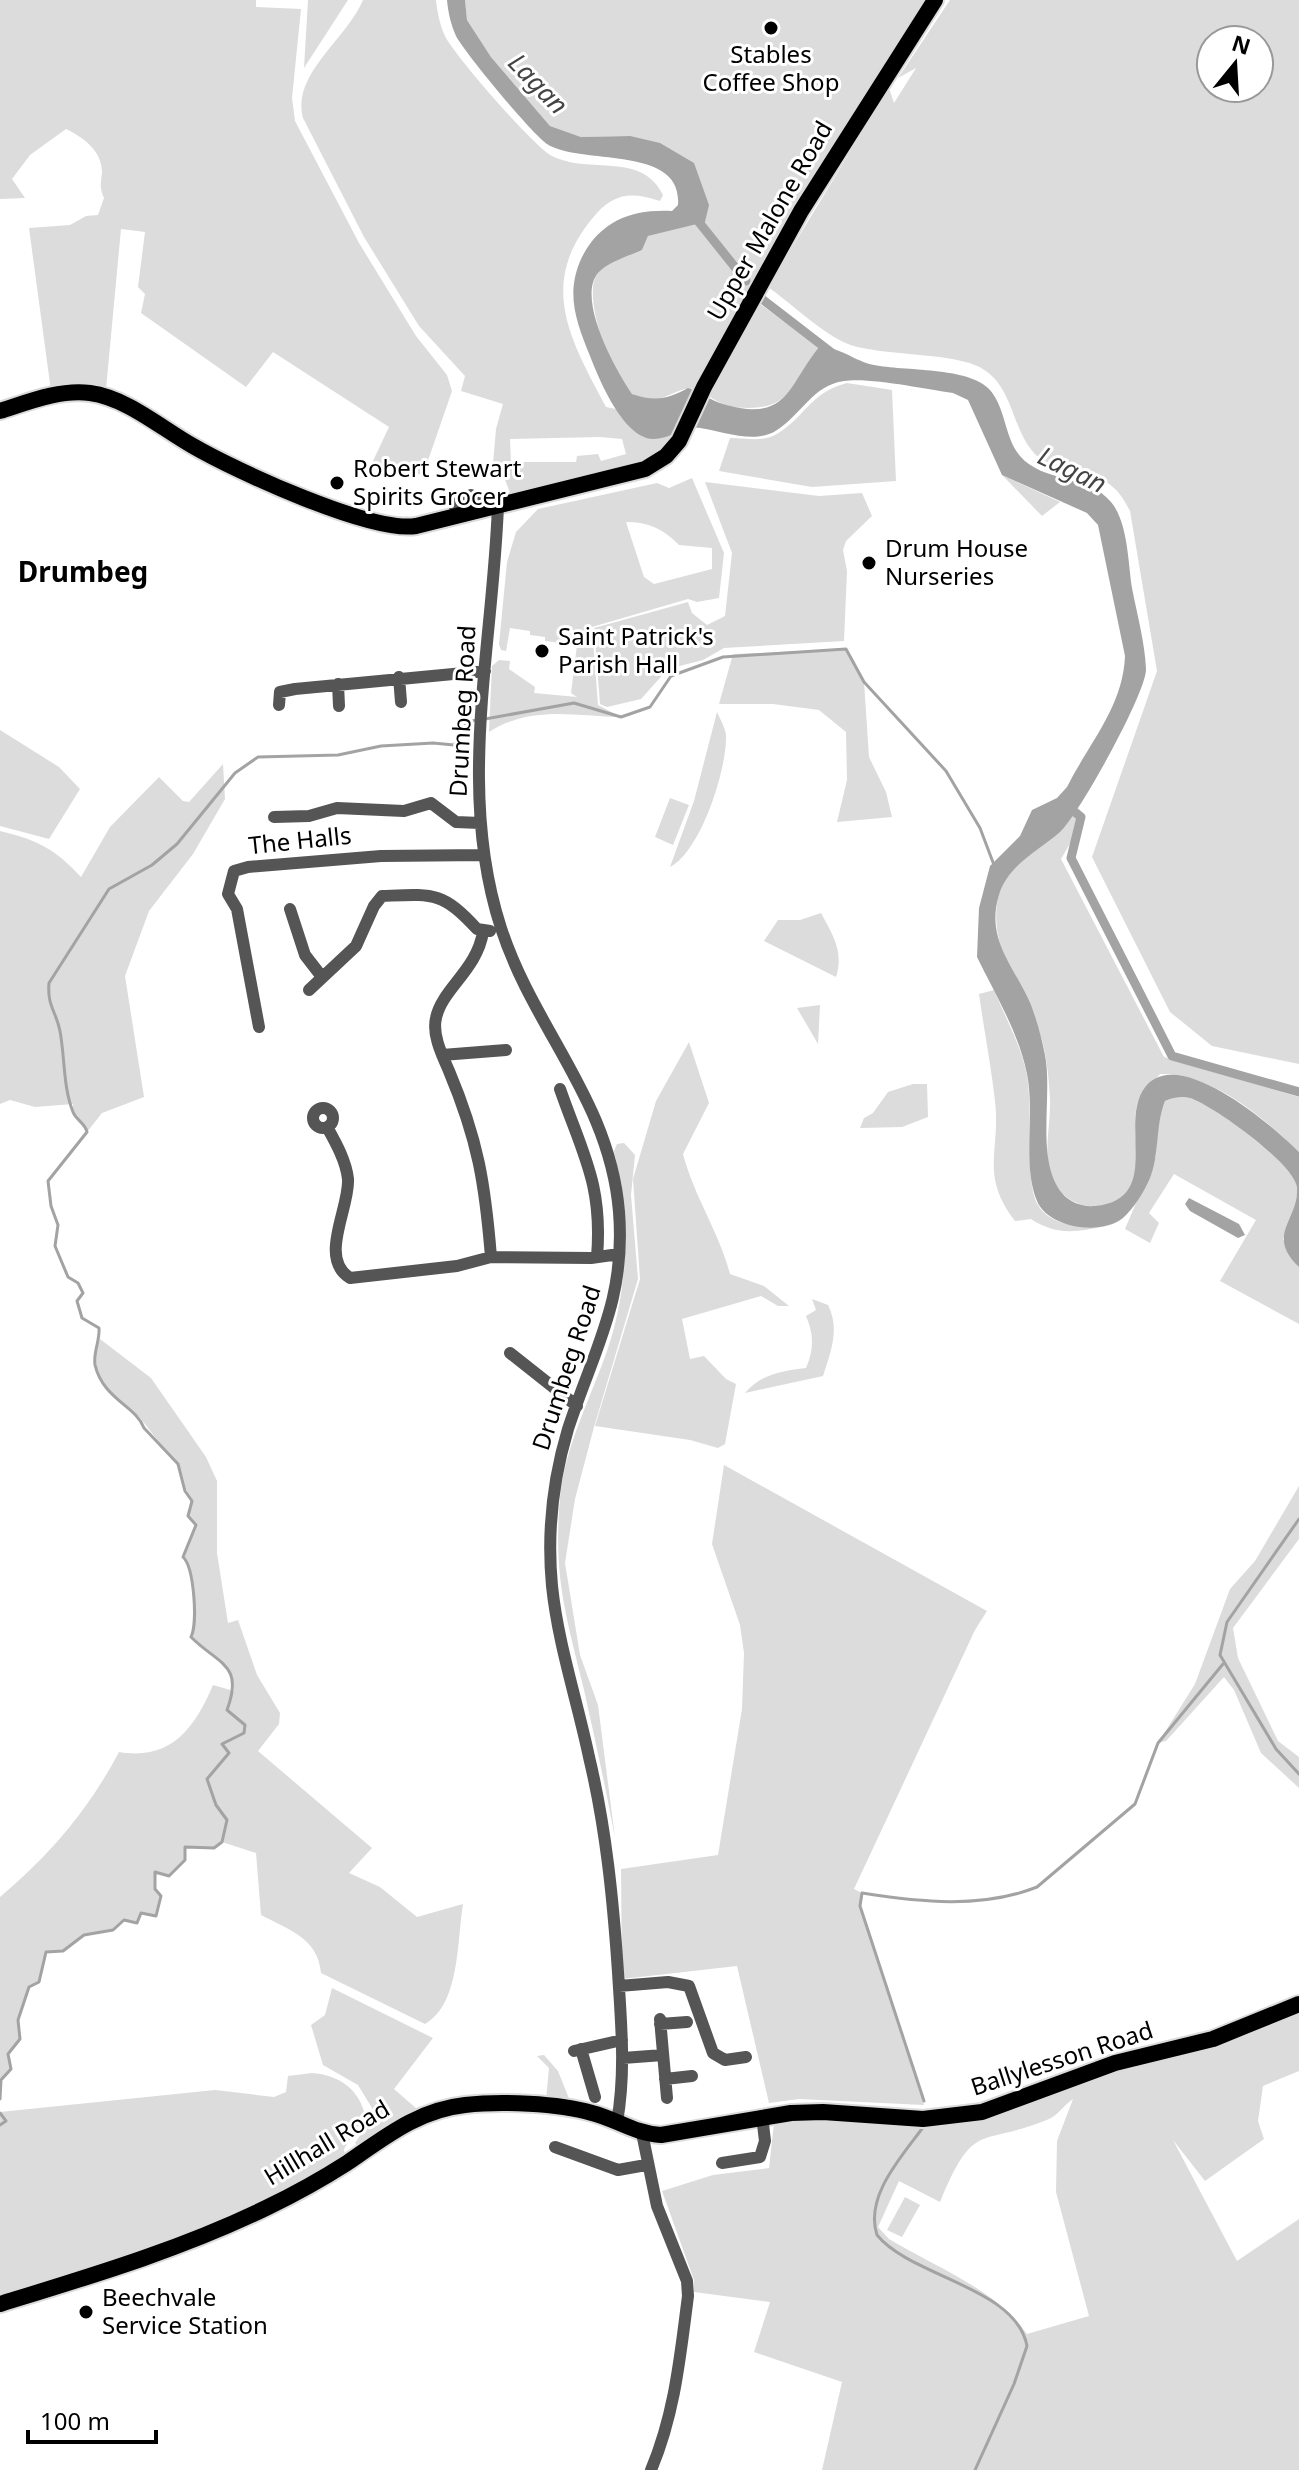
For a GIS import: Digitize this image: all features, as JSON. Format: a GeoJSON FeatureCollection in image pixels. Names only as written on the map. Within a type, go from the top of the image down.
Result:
{"type":"FeatureCollection","features":[{"type":"Feature","properties":{"kind":"main road","name":"Upper Malone Road"},"geometry":{"type":"LineString","coordinates":[[490,508],[645,469],[666,456],[679,441],[704,387],[831,159],[935,0]]}},
{"type":"Feature","properties":{"kind":"main road"},"geometry":{"type":"LineString","coordinates":[[0,411],[65,394],[89,393],[108,397],[195,448],[368,522],[405,528],[490,508]]}},
{"type":"Feature","properties":{"kind":"main road","name":"Ballylesson Road"},"geometry":{"type":"LineString","coordinates":[[642,2133],[661,2135],[762,2116],[823,2112],[923,2119],[982,2112],[1115,2063],[1213,2039],[1299,2004]]}},
{"type":"Feature","properties":{"kind":"main road","name":"Hillhall Road"},"geometry":{"type":"LineString","coordinates":[[0,2304],[156,2255],[251,2214],[315,2183],[406,2122],[444,2108],[489,2104],[571,2109],[617,2122],[642,2133]]}},
{"type":"Feature","properties":{"kind":"street"},"geometry":{"type":"LineString","coordinates":[[454,505],[471,495],[490,508]]}},
{"type":"Feature","properties":{"kind":"street","name":"Drumbeg Road"},"geometry":{"type":"LineString","coordinates":[[490,508],[481,719],[480,823],[484,855],[501,928],[528,992],[572,1066],[600,1125],[616,1189],[619,1254],[608,1323],[577,1406],[554,1494],[552,1586],[605,1830],[623,2058],[617,2122]]}},
{"type":"Feature","properties":{"kind":"street"},"geometry":{"type":"LineString","coordinates":[[279,705],[280,692],[399,677],[485,671]]}},
{"type":"Feature","properties":{"kind":"street"},"geometry":{"type":"LineString","coordinates":[[399,677],[401,702]]}},
{"type":"Feature","properties":{"kind":"street"},"geometry":{"type":"LineString","coordinates":[[338,684],[339,706]]}},
{"type":"Feature","properties":{"kind":"street"},"geometry":{"type":"LineString","coordinates":[[274,817],[309,816],[337,808],[404,811],[431,803],[456,822],[480,823]]}},
{"type":"Feature","properties":{"kind":"street","name":"The Halls"},"geometry":{"type":"LineString","coordinates":[[259,1027],[237,909],[228,894],[234,871],[248,867],[381,856],[484,855]]}},
{"type":"Feature","properties":{"kind":"street"},"geometry":{"type":"LineString","coordinates":[[309,990],[356,946],[378,899],[396,896],[441,898],[462,910],[483,932]]}},
{"type":"Feature","properties":{"kind":"street"},"geometry":{"type":"LineString","coordinates":[[290,909],[305,955],[322,977]]}},
{"type":"Feature","properties":{"kind":"street"},"geometry":{"type":"LineString","coordinates":[[483,932],[501,928]]}},
{"type":"Feature","properties":{"kind":"street"},"geometry":{"type":"LineString","coordinates":[[483,932],[477,956],[436,1016],[436,1035],[473,1130],[486,1190],[491,1257]]}},
{"type":"Feature","properties":{"kind":"street"},"geometry":{"type":"LineString","coordinates":[[442,1055],[506,1050]]}},
{"type":"Feature","properties":{"kind":"street"},"geometry":{"type":"LineString","coordinates":[[560,1089],[592,1172],[601,1216],[597,1257]]}},
{"type":"Feature","properties":{"kind":"street"},"geometry":{"type":"LineString","coordinates":[[327,1127],[347,1175],[348,1198],[335,1250],[338,1267],[350,1278],[361,1280],[457,1266],[491,1257],[597,1257],[619,1254]]}},
{"type":"Feature","properties":{"kind":"street"},"geometry":{"type":"LineString","coordinates":[[510,1353],[577,1406]]}},
{"type":"Feature","properties":{"kind":"street"},"geometry":{"type":"LineString","coordinates":[[619,1986],[668,1982],[689,1986],[713,2053],[725,2060],[746,2057]]}},
{"type":"Feature","properties":{"kind":"street"},"geometry":{"type":"LineString","coordinates":[[667,2098],[660,2022],[687,2022]]}},
{"type":"Feature","properties":{"kind":"street"},"geometry":{"type":"LineString","coordinates":[[595,2097],[577,2050],[622,2040]]}},
{"type":"Feature","properties":{"kind":"street"},"geometry":{"type":"LineString","coordinates":[[623,2058],[663,2055]]}},
{"type":"Feature","properties":{"kind":"street"},"geometry":{"type":"LineString","coordinates":[[665,2079],[692,2076]]}},
{"type":"Feature","properties":{"kind":"street"},"geometry":{"type":"LineString","coordinates":[[722,2163],[760,2157],[765,2141],[762,2116]]}},
{"type":"Feature","properties":{"kind":"street"},"geometry":{"type":"LineString","coordinates":[[642,2133],[646,2165],[663,2227],[687,2281],[688,2296],[677,2387],[669,2424],[651,2470]]}},
{"type":"Feature","properties":{"kind":"street"},"geometry":{"type":"LineString","coordinates":[[555,2147],[618,2170],[646,2165]]}},
{"type":"Feature","properties":{"kind":"shaded area"},"geometry":{"type":"Polygon","coordinates":[[[0,0],[256,0],[256,7],[301,9],[292,98],[295,121],[359,243],[416,336],[447,375],[452,391],[423,475],[372,463],[389,427],[273,352],[246,387],[141,313],[145,294],[138,287],[145,232],[121,229],[106,389],[51,391],[29,228],[70,225],[86,216],[98,215],[104,198],[101,164],[90,146],[66,129],[30,155],[12,179],[25,198],[0,199],[0,0]]]}},
{"type":"Feature","properties":{"kind":"shaded area"},"geometry":{"type":"Polygon","coordinates":[[[308,0],[348,0],[304,68],[308,0]]]}},
{"type":"Feature","properties":{"kind":"shaded area"},"geometry":{"type":"Polygon","coordinates":[[[363,0],[436,0],[442,28],[451,46],[529,137],[543,149],[567,161],[629,168],[654,181],[663,195],[660,201],[631,195],[614,199],[591,220],[575,244],[566,268],[563,291],[572,336],[606,407],[616,409],[629,426],[653,439],[682,428],[657,461],[512,498],[504,477],[493,464],[496,429],[503,404],[461,391],[465,376],[419,326],[364,237],[303,118],[301,102],[312,72],[363,0]],[[510,439],[511,462],[576,462],[577,456],[598,454],[601,461],[626,454],[622,439],[510,439]]]}},
{"type":"Feature","properties":{"kind":"shaded area"},"geometry":{"type":"Polygon","coordinates":[[[447,0],[465,0],[467,20],[491,57],[550,126],[581,137],[630,136],[660,143],[694,163],[709,205],[705,222],[648,236],[642,250],[602,269],[592,285],[595,317],[601,335],[632,394],[661,398],[688,388],[723,404],[761,409],[783,398],[819,347],[833,349],[874,365],[951,373],[980,382],[989,389],[999,404],[1015,448],[1030,465],[1090,487],[1101,493],[1117,510],[1126,543],[1144,649],[1146,669],[1143,682],[1124,726],[1081,803],[1060,832],[1009,875],[999,895],[996,911],[999,940],[1031,1005],[1044,1049],[1049,1163],[1062,1193],[1073,1202],[1095,1206],[1115,1201],[1127,1191],[1133,1178],[1136,1111],[1140,1096],[1153,1079],[1172,1075],[1195,1079],[1244,1106],[1299,1152],[1299,1267],[1289,1255],[1284,1236],[1296,1199],[1297,1187],[1293,1177],[1253,1138],[1191,1098],[1165,1101],[1150,1178],[1131,1210],[1113,1224],[1089,1228],[1052,1218],[1037,1201],[1033,1187],[1027,1074],[1012,1029],[977,957],[979,908],[990,866],[1020,836],[1032,810],[1057,798],[1067,787],[1104,724],[1118,692],[1125,656],[1098,525],[1087,513],[1002,475],[968,400],[953,393],[882,382],[844,381],[824,388],[785,424],[768,434],[749,437],[694,428],[653,439],[632,429],[599,379],[580,331],[574,307],[574,283],[582,257],[599,234],[631,215],[672,211],[678,205],[675,186],[664,173],[648,165],[563,150],[547,144],[514,110],[462,45],[453,27],[447,0]]]}},
{"type":"Feature","properties":{"kind":"shaded area"},"geometry":{"type":"Polygon","coordinates":[[[465,0],[930,0],[695,389],[645,399],[627,388],[609,358],[596,318],[594,284],[598,273],[607,266],[642,250],[648,236],[705,221],[708,205],[630,136],[581,137],[550,126],[491,57],[467,20],[465,0]]]}},
{"type":"Feature","properties":{"kind":"shaded area"},"geometry":{"type":"Polygon","coordinates":[[[950,0],[1299,0],[1299,1064],[1212,1046],[1170,1012],[1092,857],[1157,671],[1130,511],[1122,496],[1103,480],[1058,468],[1034,453],[1020,430],[1004,392],[986,371],[958,360],[848,344],[818,326],[768,287],[889,88],[894,103],[916,68],[898,78],[950,0]]]}},
{"type":"Feature","properties":{"kind":"shaded area"},"geometry":{"type":"Polygon","coordinates":[[[760,304],[819,347],[792,389],[776,403],[749,408],[722,404],[708,395],[760,304]]]}},
{"type":"Feature","properties":{"kind":"shaded area"},"geometry":{"type":"Polygon","coordinates":[[[847,383],[892,390],[896,481],[812,487],[719,471],[730,438],[759,439],[775,435],[824,393],[847,383]]]}},
{"type":"Feature","properties":{"kind":"shaded area"},"geometry":{"type":"Polygon","coordinates":[[[1002,475],[1060,502],[1042,516],[1002,475]]]}},
{"type":"Feature","properties":{"kind":"shaded area"},"geometry":{"type":"Polygon","coordinates":[[[692,478],[724,553],[719,598],[697,602],[688,599],[592,627],[598,705],[621,717],[537,715],[521,718],[489,732],[492,666],[499,660],[510,661],[509,669],[535,687],[534,693],[577,697],[571,693],[577,645],[545,641],[545,637],[530,635],[530,631],[510,628],[506,651],[501,650],[499,644],[507,562],[516,532],[538,509],[657,483],[669,488],[692,478]],[[626,522],[644,577],[654,584],[712,569],[712,548],[679,545],[655,528],[626,522]]]}},
{"type":"Feature","properties":{"kind":"shaded area"},"geometry":{"type":"Polygon","coordinates":[[[705,482],[819,496],[862,493],[872,516],[846,541],[843,550],[847,571],[844,641],[724,648],[703,660],[668,669],[641,699],[607,707],[600,704],[594,628],[688,602],[692,613],[707,625],[725,616],[732,553],[705,482]]]}},
{"type":"Feature","properties":{"kind":"shaded area"},"geometry":{"type":"Polygon","coordinates":[[[846,649],[864,682],[869,757],[886,792],[892,817],[837,822],[847,780],[846,732],[819,710],[773,704],[719,704],[733,654],[846,649]]]}},
{"type":"Feature","properties":{"kind":"shaded area"},"geometry":{"type":"Polygon","coordinates":[[[717,712],[726,736],[717,788],[692,844],[670,867],[694,801],[717,712]]]}},
{"type":"Feature","properties":{"kind":"shaded area"},"geometry":{"type":"Polygon","coordinates":[[[0,730],[59,767],[80,789],[49,839],[0,826],[0,730]]]}},
{"type":"Feature","properties":{"kind":"shaded area"},"geometry":{"type":"Polygon","coordinates":[[[223,764],[225,799],[193,854],[149,911],[125,976],[144,1097],[102,1113],[87,1132],[73,1112],[73,1104],[35,1107],[10,1100],[0,1104],[0,831],[45,847],[81,877],[110,827],[159,777],[183,801],[189,802],[223,764]]]}},
{"type":"Feature","properties":{"kind":"shaded area"},"geometry":{"type":"Polygon","coordinates":[[[670,798],[689,805],[673,845],[655,837],[670,798]]]}},
{"type":"Feature","properties":{"kind":"shaded area"},"geometry":{"type":"Polygon","coordinates":[[[1073,814],[1077,819],[1075,835],[1061,859],[1164,1057],[1299,1097],[1299,1152],[1253,1112],[1217,1089],[1199,1081],[1160,1074],[1142,1094],[1136,1109],[1136,1169],[1125,1195],[1106,1205],[1086,1206],[1067,1197],[1055,1183],[1050,1172],[1047,1148],[1050,1100],[1044,1047],[1036,1022],[1003,954],[996,918],[998,899],[1010,873],[1073,814]]]}},
{"type":"Feature","properties":{"kind":"shaded area"},"geometry":{"type":"Polygon","coordinates":[[[821,913],[838,952],[836,977],[764,941],[778,920],[800,920],[821,913]]]}},
{"type":"Feature","properties":{"kind":"shaded area"},"geometry":{"type":"Polygon","coordinates":[[[994,990],[1025,1065],[1029,1090],[1031,1179],[1038,1205],[1044,1213],[1059,1222],[1106,1226],[1076,1231],[1049,1228],[1031,1219],[1015,1221],[1004,1204],[994,1176],[995,1101],[979,994],[994,990]]]}},
{"type":"Feature","properties":{"kind":"shaded area"},"geometry":{"type":"Polygon","coordinates":[[[820,1005],[818,1044],[797,1008],[820,1005]]]}},
{"type":"Feature","properties":{"kind":"shaded area"},"geometry":{"type":"Polygon","coordinates":[[[689,1042],[709,1103],[683,1154],[688,1169],[730,1274],[764,1286],[789,1306],[778,1306],[761,1296],[682,1319],[690,1359],[704,1356],[726,1379],[736,1384],[725,1444],[718,1448],[690,1440],[595,1426],[640,1279],[633,1179],[656,1101],[689,1042]]]}},
{"type":"Feature","properties":{"kind":"shaded area"},"geometry":{"type":"Polygon","coordinates":[[[913,1084],[927,1084],[928,1117],[902,1127],[860,1128],[864,1118],[873,1113],[888,1092],[913,1084]]]}},
{"type":"Feature","properties":{"kind":"shaded area"},"geometry":{"type":"Polygon","coordinates":[[[1187,1097],[1204,1104],[1252,1137],[1282,1164],[1297,1185],[1293,1213],[1283,1239],[1299,1267],[1299,1324],[1220,1281],[1256,1220],[1174,1174],[1149,1213],[1159,1223],[1150,1243],[1125,1229],[1156,1156],[1158,1118],[1165,1101],[1187,1097]]]}},
{"type":"Feature","properties":{"kind":"shaded area"},"geometry":{"type":"Polygon","coordinates":[[[624,1143],[635,1155],[631,1195],[638,1279],[575,1499],[565,1563],[580,1655],[598,1705],[615,1838],[563,1596],[558,1526],[567,1459],[608,1348],[620,1299],[624,1225],[614,1151],[617,1144],[624,1143]]]}},
{"type":"Feature","properties":{"kind":"shaded area"},"geometry":{"type":"Polygon","coordinates":[[[1189,1198],[1239,1224],[1245,1235],[1238,1238],[1190,1211],[1185,1204],[1189,1198]]]}},
{"type":"Feature","properties":{"kind":"shaded area"},"geometry":{"type":"Polygon","coordinates":[[[812,1299],[828,1305],[832,1314],[833,1340],[823,1376],[745,1393],[765,1378],[806,1368],[812,1342],[806,1316],[816,1310],[812,1299]]]}},
{"type":"Feature","properties":{"kind":"shaded area"},"geometry":{"type":"Polygon","coordinates":[[[100,1339],[151,1378],[206,1457],[217,1481],[217,1553],[228,1623],[238,1620],[257,1675],[280,1713],[279,1724],[258,1751],[372,1848],[349,1873],[380,1887],[417,1917],[463,1904],[458,1953],[445,2002],[425,2024],[321,1973],[319,1961],[308,1943],[261,1915],[256,1853],[222,1842],[214,1848],[185,1847],[185,1860],[169,1876],[155,1873],[155,1889],[161,1896],[156,1916],[141,1913],[137,1923],[124,1920],[113,1930],[84,1935],[63,1951],[46,1952],[39,1982],[29,1987],[18,2020],[20,2039],[8,2054],[11,2069],[1,2080],[0,2099],[0,1897],[67,1830],[95,1793],[119,1752],[154,1751],[167,1746],[189,1727],[213,1685],[234,1691],[233,1681],[225,1666],[191,1637],[194,1596],[190,1572],[183,1557],[196,1525],[188,1516],[192,1501],[181,1471],[141,1419],[99,1378],[96,1355],[100,1339]]]}},
{"type":"Feature","properties":{"kind":"shaded area"},"geometry":{"type":"Polygon","coordinates":[[[724,1465],[987,1611],[975,1630],[854,1889],[862,1893],[860,1907],[924,2105],[799,2099],[769,2103],[737,1966],[622,1979],[621,1869],[718,1855],[742,1709],[744,1653],[740,1625],[712,1544],[724,1465]]]}},
{"type":"Feature","properties":{"kind":"shaded area"},"geometry":{"type":"Polygon","coordinates":[[[1299,1486],[1299,1539],[1233,1628],[1238,1658],[1278,1741],[1299,1757],[1299,1788],[1261,1753],[1234,1690],[1224,1677],[1166,1741],[1158,1743],[1195,1684],[1230,1589],[1255,1561],[1299,1486]]]}},
{"type":"Feature","properties":{"kind":"shaded area"},"geometry":{"type":"Polygon","coordinates":[[[332,1988],[433,2038],[394,2089],[417,2109],[384,2128],[360,2148],[355,2143],[375,2113],[358,2085],[323,2065],[311,2025],[325,2015],[332,1988]]]}},
{"type":"Feature","properties":{"kind":"shaded area"},"geometry":{"type":"Polygon","coordinates":[[[1299,2012],[1299,2071],[1263,2086],[1258,2121],[1264,2139],[1205,2181],[1173,2140],[1237,2261],[1299,2219],[1299,2470],[822,2470],[842,2382],[754,2352],[770,2302],[694,2292],[694,2280],[662,2191],[713,2175],[769,2168],[774,2123],[853,2120],[936,2126],[976,2120],[1116,2071],[1233,2039],[1299,2012]],[[1073,2099],[1049,2119],[971,2146],[940,2202],[899,2181],[878,2227],[889,2239],[981,2291],[1014,2318],[1027,2334],[1089,2316],[1056,2192],[1057,2141],[1073,2099]]]}},
{"type":"Feature","properties":{"kind":"shaded area"},"geometry":{"type":"Polygon","coordinates":[[[544,2055],[558,2071],[570,2101],[546,2100],[549,2068],[537,2056],[544,2055]]]}},
{"type":"Feature","properties":{"kind":"shaded area"},"geometry":{"type":"Polygon","coordinates":[[[312,2073],[339,2080],[353,2091],[362,2106],[365,2115],[344,2149],[345,2158],[260,2204],[155,2246],[0,2297],[0,2112],[215,2090],[274,2097],[286,2092],[288,2076],[312,2073]]]}},
{"type":"Feature","properties":{"kind":"shaded area"},"geometry":{"type":"Polygon","coordinates":[[[905,2197],[920,2205],[902,2237],[887,2230],[905,2197]]]}},
{"type":"Feature","properties":{"kind":"waterway"},"geometry":{"type":"LineString","coordinates":[[694,216],[746,281]]}},
{"type":"Feature","properties":{"kind":"waterway"},"geometry":{"type":"LineString","coordinates":[[762,299],[832,353]]}},
{"type":"Feature","properties":{"kind":"waterway"},"geometry":{"type":"LineString","coordinates":[[485,719],[574,703],[621,717],[650,707],[671,676],[723,657],[846,649],[864,682],[946,771],[980,828],[994,865]]}},
{"type":"Feature","properties":{"kind":"waterway"},"geometry":{"type":"LineString","coordinates":[[0,2099],[1,2080],[11,2069],[8,2054],[20,2039],[18,2020],[29,1987],[39,1982],[46,1952],[63,1951],[84,1935],[113,1930],[124,1920],[137,1923],[141,1913],[156,1916],[161,1896],[155,1889],[155,1872],[169,1876],[185,1860],[185,1847],[214,1848],[222,1842],[227,1820],[216,1805],[207,1779],[229,1753],[222,1744],[244,1733],[245,1725],[227,1710],[232,1683],[226,1667],[191,1637],[194,1596],[190,1572],[183,1557],[196,1525],[188,1516],[192,1501],[185,1491],[178,1464],[99,1377],[95,1365],[99,1328],[82,1318],[77,1301],[83,1293],[78,1283],[68,1277],[55,1246],[58,1225],[51,1206],[48,1181],[87,1132],[74,1115],[70,1102],[60,1031],[51,1003],[49,983],[109,889],[152,865],[177,844],[235,773],[258,757],[338,755],[381,746],[454,745],[467,722],[477,720]]}},
{"type":"Feature","properties":{"kind":"waterway"},"geometry":{"type":"LineString","coordinates":[[1065,804],[1081,817],[1071,858],[1172,1056],[1299,1092]]}},
{"type":"Feature","properties":{"kind":"waterway"},"geometry":{"type":"LineString","coordinates":[[1299,1519],[1227,1622],[1220,1655],[1276,1749],[1299,1774]]}},
{"type":"Feature","properties":{"kind":"waterway"},"geometry":{"type":"LineString","coordinates":[[924,2101],[860,1906],[862,1893],[950,1902],[994,1898],[1037,1887],[1135,1804],[1158,1743],[1223,1664]]}},
{"type":"Feature","properties":{"kind":"waterway"},"geometry":{"type":"LineString","coordinates":[[0,2113],[6,2121],[0,2125]]}},
{"type":"Feature","properties":{"kind":"waterway"},"geometry":{"type":"LineString","coordinates":[[924,2126],[896,2163],[881,2191],[874,2220],[877,2235],[913,2262],[984,2296],[1004,2310],[1019,2326],[1027,2346],[1014,2384],[975,2470]]}},
{"type":"Feature","properties":{"kind":"place","name":"Stables Coffee Shop"},"geometry":{"type":"Point","coordinates":[771,28]}},
{"type":"Feature","properties":{"kind":"place","name":"Robert Stewart Spirits Grocer"},"geometry":{"type":"Point","coordinates":[337,483]}},
{"type":"Feature","properties":{"kind":"place","name":"Drum House Nurseries"},"geometry":{"type":"Point","coordinates":[869,563]}},
{"type":"Feature","properties":{"kind":"place","name":"Saint Patrick's Parish Hall"},"geometry":{"type":"Point","coordinates":[542,651]}},
{"type":"Feature","properties":{"kind":"place","name":"Beechvale Service Station"},"geometry":{"type":"Point","coordinates":[86,2312]}},
{"type":"Feature","properties":{"kind":"district","name":"Drumbeg"},"geometry":{"type":"Point","coordinates":[83,572]}},
{"type":"Feature","properties":{"kind":"water label","name":"Lagan"},"geometry":{"type":"Point","coordinates":[538,84]}},
{"type":"Feature","properties":{"kind":"water label","name":"Lagan"},"geometry":{"type":"Point","coordinates":[1072,470]}}]}
